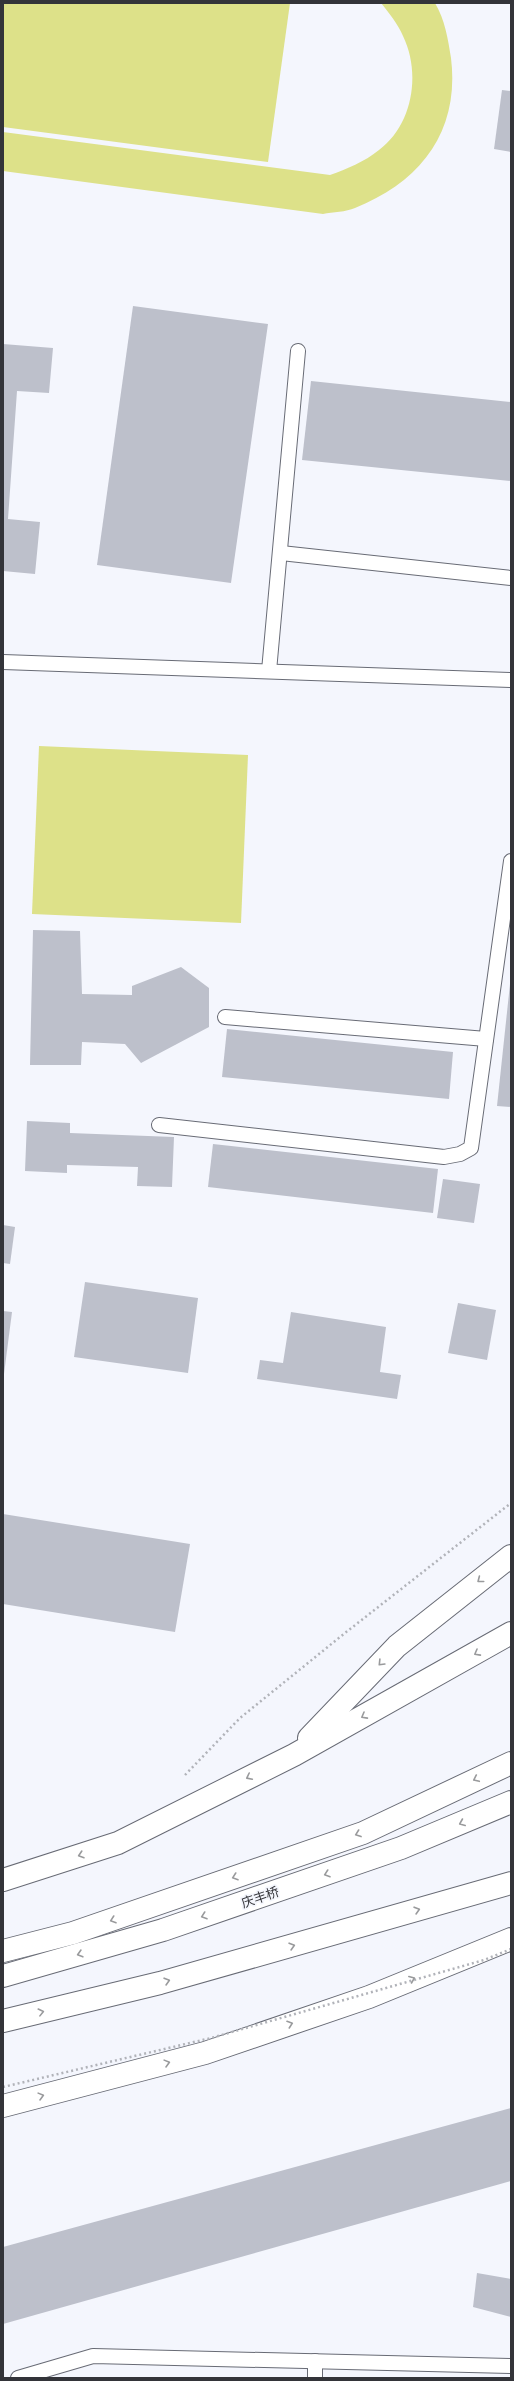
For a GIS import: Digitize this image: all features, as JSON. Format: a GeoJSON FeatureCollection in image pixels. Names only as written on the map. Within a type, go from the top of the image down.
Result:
{"type":"FeatureCollection","features":[{"type":"Feature","properties":{"kind":"main road"},"geometry":{"type":"LineString","coordinates":[[294,1755],[397,1646],[511,1556]]}},
{"type":"Feature","properties":{"kind":"main road"},"geometry":{"type":"LineString","coordinates":[[3,1880],[118,1843],[294,1755],[511,1633]]}},
{"type":"Feature","properties":{"kind":"main road"},"geometry":{"type":"LineString","coordinates":[[3,1951],[73,1933],[363,1833],[511,1762]]}},
{"type":"Feature","properties":{"kind":"main road","name":"庆丰桥"},"geometry":{"type":"LineString","coordinates":[[3,1976],[171,1927],[401,1848],[511,1802]]}},
{"type":"Feature","properties":{"kind":"main road"},"geometry":{"type":"LineString","coordinates":[[3,2021],[160,1983],[511,1883]]}},
{"type":"Feature","properties":{"kind":"main road"},"geometry":{"type":"LineString","coordinates":[[3,2106],[205,2053],[369,1997],[511,1939]]}},
{"type":"Feature","properties":{"kind":"lane"},"geometry":{"type":"LineString","coordinates":[[269,671],[281,552],[298,351]]}},
{"type":"Feature","properties":{"kind":"lane"},"geometry":{"type":"LineString","coordinates":[[281,552],[511,578]]}},
{"type":"Feature","properties":{"kind":"lane"},"geometry":{"type":"LineString","coordinates":[[3,662],[511,680]]}},
{"type":"Feature","properties":{"kind":"lane"},"geometry":{"type":"LineString","coordinates":[[160,1125],[444,1157],[460,1154],[471,1148],[511,861]]}},
{"type":"Feature","properties":{"kind":"lane"},"geometry":{"type":"LineString","coordinates":[[225,1017],[486,1039]]}},
{"type":"Feature","properties":{"kind":"lane"},"geometry":{"type":"LineString","coordinates":[[18,2378],[93,2356],[511,2366]]}},
{"type":"Feature","properties":{"kind":"lane"},"geometry":{"type":"LineString","coordinates":[[315,2361],[315,2378]]}},
{"type":"Feature","properties":{"kind":"path"},"geometry":{"type":"LineString","coordinates":[[179,1781],[240,1718],[345,1633],[511,1503]]}},
{"type":"Feature","properties":{"kind":"path"},"geometry":{"type":"LineString","coordinates":[[3,2087],[211,2038],[484,1960],[511,1949]]}},
{"type":"Feature","properties":{"kind":"green space"},"geometry":{"type":"Polygon","coordinates":[[[3,3],[290,3],[268,162],[3,127],[3,3]]]}},
{"type":"Feature","properties":{"kind":"green space"},"geometry":{"type":"Polygon","coordinates":[[[381,3],[435,3],[444,23],[451,58],[452,84],[449,109],[442,131],[431,151],[417,168],[399,184],[378,197],[355,208],[323,214],[3,171],[3,132],[330,175],[349,168],[379,150],[391,139],[400,127],[410,98],[412,66],[409,50],[399,27],[381,3]]]}},
{"type":"Feature","properties":{"kind":"green space"},"geometry":{"type":"Polygon","coordinates":[[[39,746],[248,755],[241,923],[32,914],[39,746]]]}},
{"type":"Feature","properties":{"kind":"building"},"geometry":{"type":"Polygon","coordinates":[[[502,90],[511,91],[511,152],[494,149],[502,90]]]}},
{"type":"Feature","properties":{"kind":"building"},"geometry":{"type":"Polygon","coordinates":[[[133,306],[268,324],[231,583],[97,565],[133,306]]]}},
{"type":"Feature","properties":{"kind":"building"},"geometry":{"type":"Polygon","coordinates":[[[3,344],[53,348],[49,393],[17,391],[8,519],[40,522],[35,574],[3,571],[3,344]]]}},
{"type":"Feature","properties":{"kind":"building"},"geometry":{"type":"Polygon","coordinates":[[[311,381],[511,402],[511,481],[302,460],[311,381]]]}},
{"type":"Feature","properties":{"kind":"building"},"geometry":{"type":"Polygon","coordinates":[[[33,930],[80,931],[82,994],[132,995],[132,986],[181,967],[209,988],[209,1027],[141,1063],[125,1044],[82,1042],[81,1065],[30,1065],[33,930]]]}},
{"type":"Feature","properties":{"kind":"building"},"geometry":{"type":"Polygon","coordinates":[[[511,984],[511,1107],[497,1106],[511,984]]]}},
{"type":"Feature","properties":{"kind":"building"},"geometry":{"type":"Polygon","coordinates":[[[227,1029],[453,1052],[449,1099],[222,1077],[227,1029]]]}},
{"type":"Feature","properties":{"kind":"building"},"geometry":{"type":"Polygon","coordinates":[[[27,1121],[70,1123],[70,1133],[174,1137],[172,1187],[137,1186],[138,1167],[67,1165],[67,1173],[25,1171],[27,1121]]]}},
{"type":"Feature","properties":{"kind":"building"},"geometry":{"type":"Polygon","coordinates":[[[213,1144],[438,1169],[433,1213],[208,1187],[213,1144]]]}},
{"type":"Feature","properties":{"kind":"building"},"geometry":{"type":"Polygon","coordinates":[[[443,1179],[480,1184],[474,1223],[437,1218],[443,1179]]]}},
{"type":"Feature","properties":{"kind":"building"},"geometry":{"type":"Polygon","coordinates":[[[3,1225],[15,1227],[10,1264],[3,1263],[3,1225]]]}},
{"type":"Feature","properties":{"kind":"building"},"geometry":{"type":"Polygon","coordinates":[[[85,1282],[198,1298],[188,1373],[74,1357],[85,1282]]]}},
{"type":"Feature","properties":{"kind":"building"},"geometry":{"type":"Polygon","coordinates":[[[458,1303],[496,1310],[487,1360],[448,1353],[458,1303]]]}},
{"type":"Feature","properties":{"kind":"building"},"geometry":{"type":"Polygon","coordinates":[[[3,1311],[12,1312],[4,1374],[3,1374],[3,1311]]]}},
{"type":"Feature","properties":{"kind":"building"},"geometry":{"type":"Polygon","coordinates":[[[291,1312],[386,1327],[380,1372],[401,1375],[397,1399],[257,1379],[260,1360],[283,1363],[291,1312]]]}},
{"type":"Feature","properties":{"kind":"building"},"geometry":{"type":"Polygon","coordinates":[[[3,1514],[190,1544],[175,1632],[3,1604],[3,1514]]]}},
{"type":"Feature","properties":{"kind":"building"},"geometry":{"type":"Polygon","coordinates":[[[511,2108],[511,2181],[3,2324],[3,2247],[511,2108]]]}},
{"type":"Feature","properties":{"kind":"building"},"geometry":{"type":"Polygon","coordinates":[[[477,2273],[511,2279],[511,2317],[473,2307],[477,2273]]]}}]}
